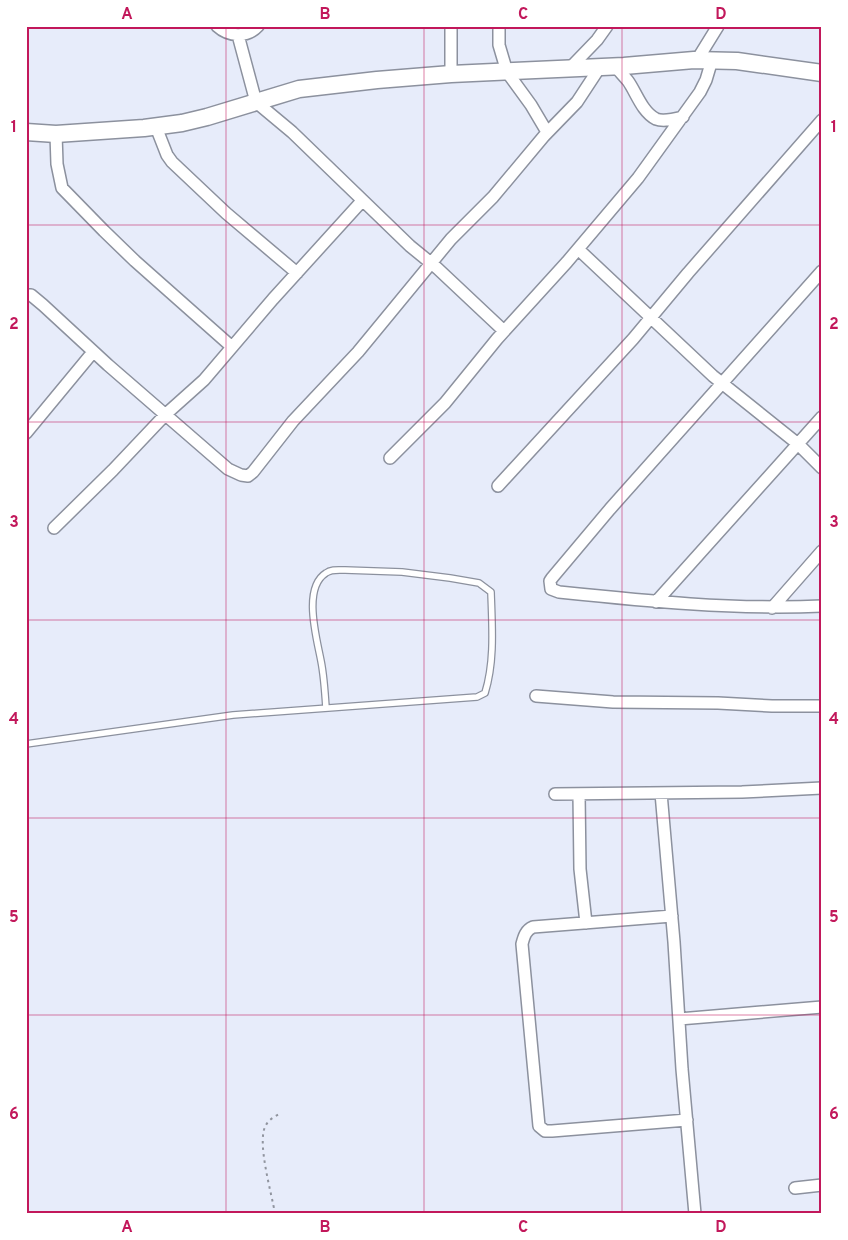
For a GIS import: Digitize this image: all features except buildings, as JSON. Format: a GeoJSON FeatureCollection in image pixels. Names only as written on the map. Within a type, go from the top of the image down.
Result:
{"type":"FeatureCollection","features":[{"type":"Feature","properties":{"kind":"street"},"geometry":{"type":"LineString","coordinates":[[217,26],[229,34],[238,35],[247,34],[258,26]]}},
{"type":"Feature","properties":{"kind":"street"},"geometry":{"type":"LineString","coordinates":[[450,74],[451,26]]}},
{"type":"Feature","properties":{"kind":"street"},"geometry":{"type":"LineString","coordinates":[[499,26],[500,45],[507,72],[547,132]]}},
{"type":"Feature","properties":{"kind":"street"},"geometry":{"type":"LineString","coordinates":[[569,69],[598,40],[607,26]]}},
{"type":"Feature","properties":{"kind":"street"},"geometry":{"type":"LineString","coordinates":[[390,458],[444,403],[504,331],[578,249],[638,178],[706,80],[705,60],[718,26]]}},
{"type":"Feature","properties":{"kind":"street"},"geometry":{"type":"LineString","coordinates":[[238,35],[256,102],[292,132],[362,201],[504,331]]}},
{"type":"Feature","properties":{"kind":"street"},"geometry":{"type":"LineString","coordinates":[[26,132],[56,134],[156,127],[207,117],[299,89],[450,74],[607,67],[705,60],[737,61],[822,73]]}},
{"type":"Feature","properties":{"kind":"street"},"geometry":{"type":"LineString","coordinates":[[607,67],[627,80],[644,107],[657,120],[682,117]]}},
{"type":"Feature","properties":{"kind":"street"},"geometry":{"type":"LineString","coordinates":[[28,293],[154,406],[166,414],[228,469],[241,476],[248,476],[293,421],[358,352],[451,240],[493,198],[547,132],[577,102],[607,67]]}},
{"type":"Feature","properties":{"kind":"street"},"geometry":{"type":"LineString","coordinates":[[498,486],[651,318],[822,120]]}},
{"type":"Feature","properties":{"kind":"street"},"geometry":{"type":"LineString","coordinates":[[156,127],[167,155],[172,162],[226,212],[297,273]]}},
{"type":"Feature","properties":{"kind":"street"},"geometry":{"type":"LineString","coordinates":[[56,134],[57,164],[62,188],[135,261],[232,347]]}},
{"type":"Feature","properties":{"kind":"street"},"geometry":{"type":"LineString","coordinates":[[54,528],[166,414],[204,380],[362,201]]}},
{"type":"Feature","properties":{"kind":"street"},"geometry":{"type":"LineString","coordinates":[[578,249],[713,376],[798,444],[822,468]]}},
{"type":"Feature","properties":{"kind":"street"},"geometry":{"type":"LineString","coordinates":[[822,271],[610,508],[550,581],[551,589],[559,592],[656,602],[720,607],[772,608],[822,606]]}},
{"type":"Feature","properties":{"kind":"street"},"geometry":{"type":"LineString","coordinates":[[26,433],[93,352]]}},
{"type":"Feature","properties":{"kind":"street"},"geometry":{"type":"LineString","coordinates":[[656,602],[822,417]]}},
{"type":"Feature","properties":{"kind":"street"},"geometry":{"type":"LineString","coordinates":[[772,608],[822,551]]}},
{"type":"Feature","properties":{"kind":"street"},"geometry":{"type":"LineString","coordinates":[[536,696],[613,702],[822,706]]}},
{"type":"Feature","properties":{"kind":"street"},"geometry":{"type":"LineString","coordinates":[[555,794],[742,792],[822,788]]}},
{"type":"Feature","properties":{"kind":"street"},"geometry":{"type":"LineString","coordinates":[[661,793],[695,1214]]}},
{"type":"Feature","properties":{"kind":"street"},"geometry":{"type":"LineString","coordinates":[[579,794],[580,869],[586,922]]}},
{"type":"Feature","properties":{"kind":"street"},"geometry":{"type":"LineString","coordinates":[[672,916],[533,927],[524,936],[522,944],[539,1126],[545,1131],[552,1131],[686,1120]]}},
{"type":"Feature","properties":{"kind":"street"},"geometry":{"type":"LineString","coordinates":[[678,1019],[822,1007]]}},
{"type":"Feature","properties":{"kind":"street"},"geometry":{"type":"LineString","coordinates":[[795,1188],[822,1185]]}},
{"type":"Feature","properties":{"kind":"lane"},"geometry":{"type":"LineString","coordinates":[[26,744],[184,721],[477,697],[485,693],[488,683],[492,626],[490,592],[479,583],[428,574],[344,570],[333,570],[325,573],[315,587],[312,607],[322,665],[326,708]]}},
{"type":"Feature","properties":{"kind":"path"},"geometry":{"type":"LineString","coordinates":[[275,1214],[265,1162],[262,1133],[270,1120],[281,1113]]}}]}
